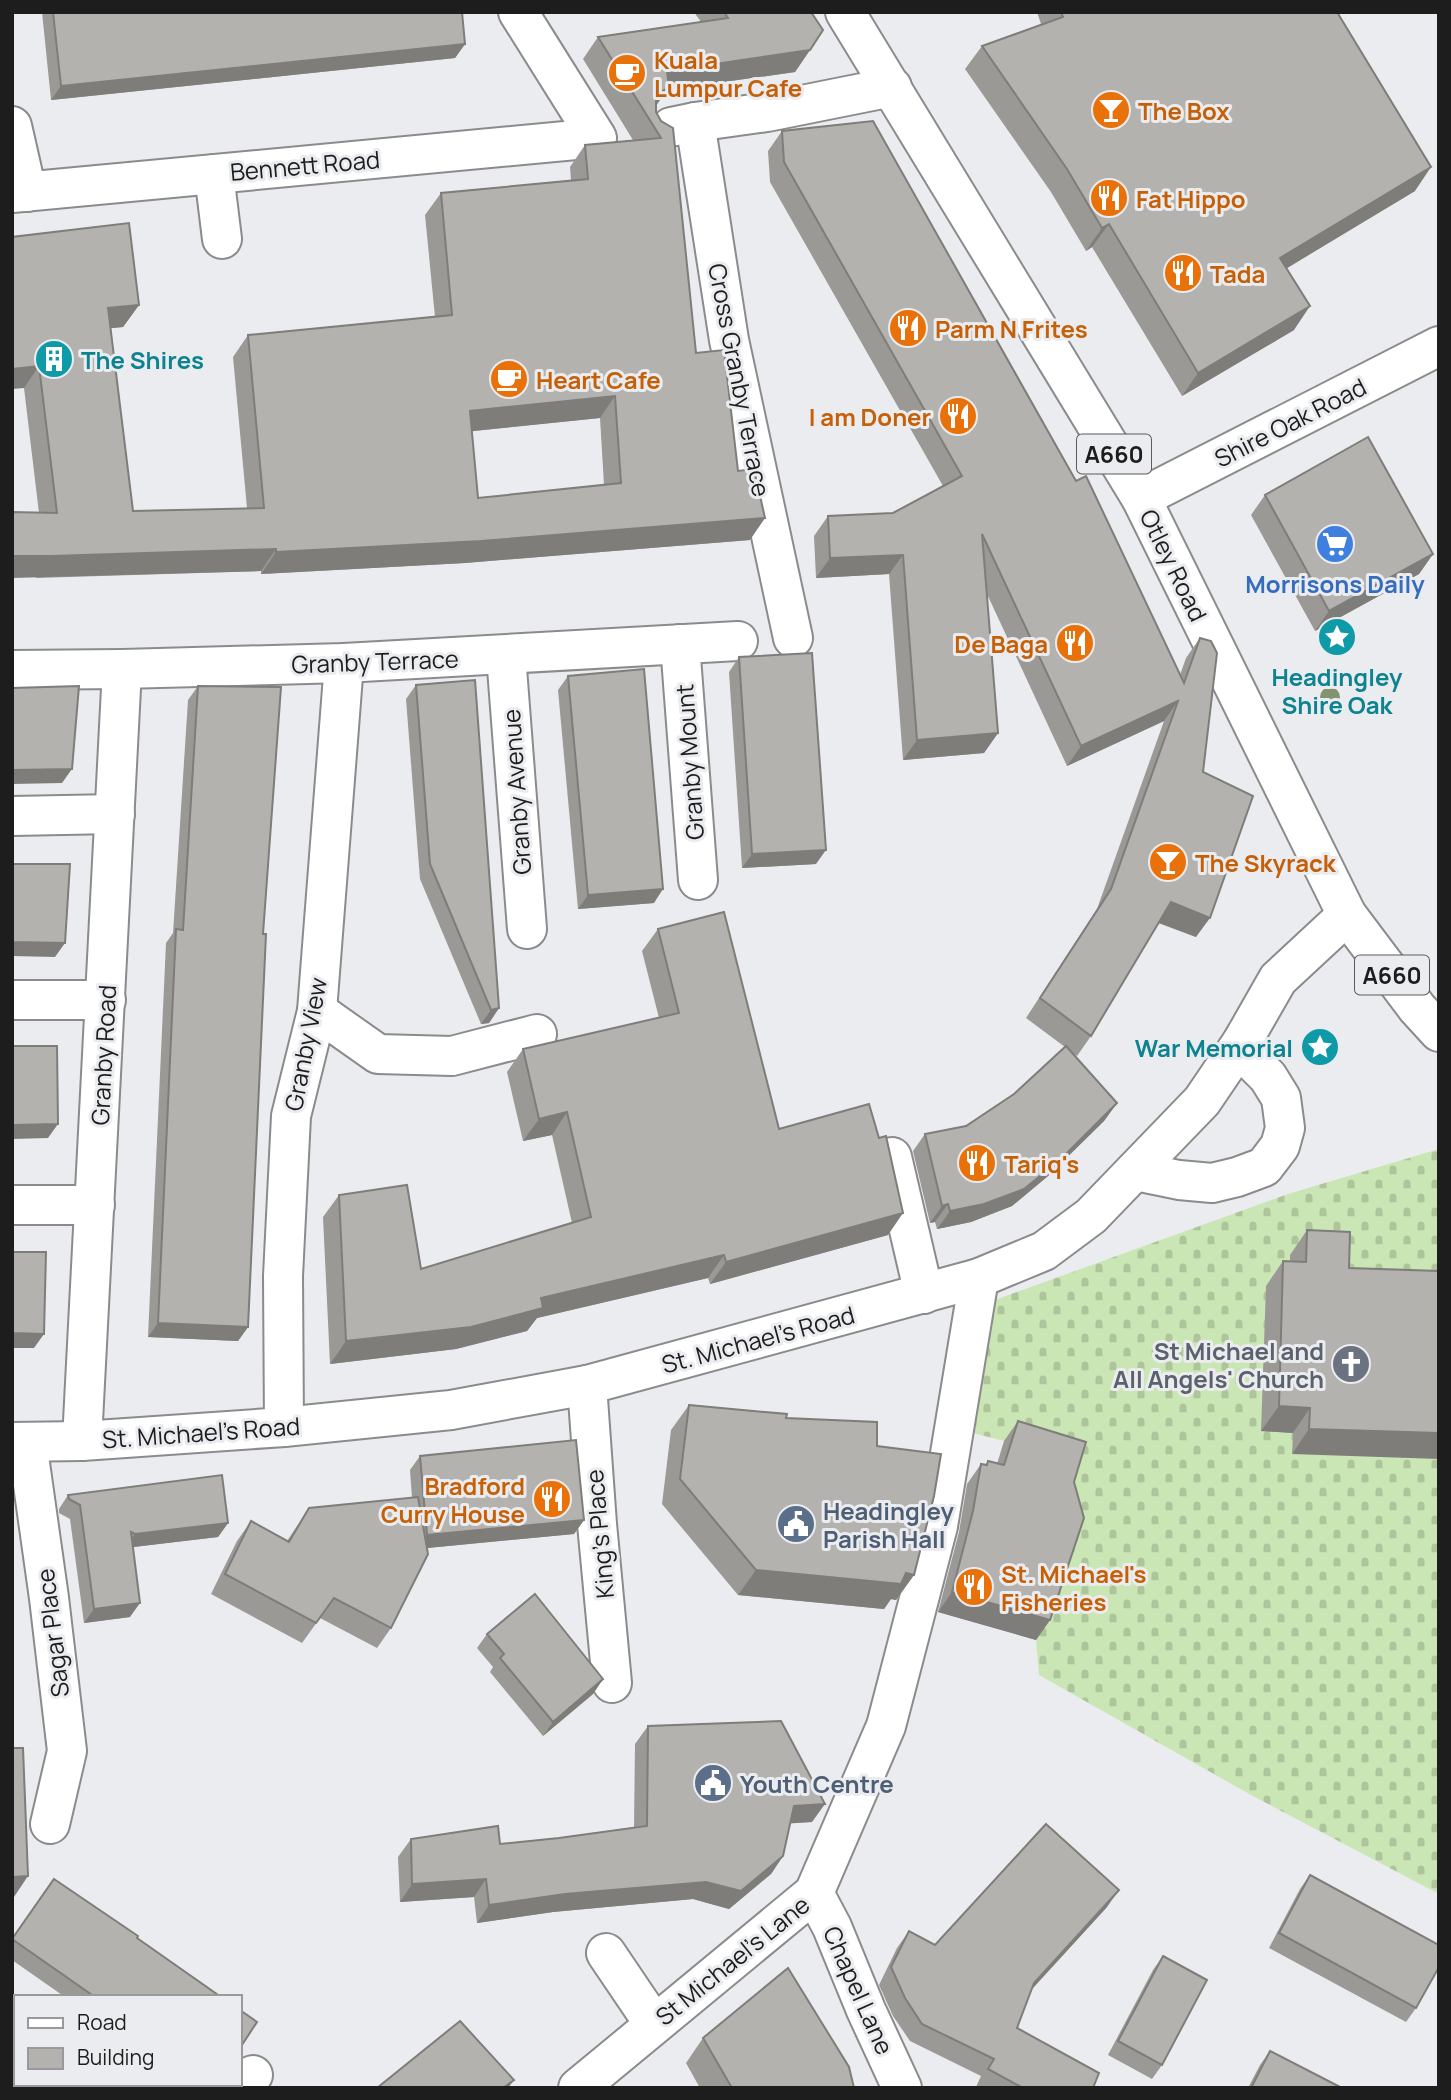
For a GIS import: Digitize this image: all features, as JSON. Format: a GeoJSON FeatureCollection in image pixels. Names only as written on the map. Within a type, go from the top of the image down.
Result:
{"type":"FeatureCollection","features":[{"type":"Feature","properties":{"kind":"main road","name":"Bennett Road"},"geometry":{"type":"LineString","coordinates":[[19,192],[597,138],[518,12]]}},
{"type":"Feature","properties":{"kind":"main road","name":"Otley Road"},"geometry":{"type":"LineString","coordinates":[[845,12],[1141,498],[1347,915]]}},
{"type":"Feature","properties":{"kind":"main road","name":"Cross Granby Terrace"},"geometry":{"type":"LineString","coordinates":[[779,639],[729,340],[678,125],[767,112],[892,87]]}},
{"type":"Feature","properties":{"kind":"main road"},"geometry":{"type":"LineString","coordinates":[[12,126],[19,192]]}},
{"type":"Feature","properties":{"kind":"main road"},"geometry":{"type":"LineString","coordinates":[[214,174],[222,239]]}},
{"type":"Feature","properties":{"kind":"main road","name":"Shire Oak Road"},"geometry":{"type":"LineString","coordinates":[[1141,498],[1439,346]]}},
{"type":"Feature","properties":{"kind":"main road","name":"Granby Terrace"},"geometry":{"type":"LineString","coordinates":[[12,670],[344,663],[779,639]]}},
{"type":"Feature","properties":{"kind":"main road","name":"Granby Mount"},"geometry":{"type":"LineString","coordinates":[[680,644],[698,880]]}},
{"type":"Feature","properties":{"kind":"main road","name":"Granby Avenue"},"geometry":{"type":"LineString","coordinates":[[506,655],[527,929]]}},
{"type":"Feature","properties":{"kind":"main road","name":"Granby View"},"geometry":{"type":"LineString","coordinates":[[284,1427],[284,1276],[290,1116],[317,1011],[344,663]]}},
{"type":"Feature","properties":{"kind":"main road","name":"Granby Road"},"geometry":{"type":"LineString","coordinates":[[82,1441],[122,669]]}},
{"type":"Feature","properties":{"kind":"main road"},"geometry":{"type":"LineString","coordinates":[[12,816],[115,814]]}},
{"type":"Feature","properties":{"kind":"main road","name":"A660"},"geometry":{"type":"LineString","coordinates":[[1347,915],[1417,1008],[1439,1032]]}},
{"type":"Feature","properties":{"kind":"main road","name":"St. Michael's Road"},"geometry":{"type":"LineString","coordinates":[[19,1442],[82,1441],[284,1427],[451,1410],[587,1385],[979,1279],[1044,1251],[1091,1216],[1202,1101],[1242,1042],[1278,979],[1347,915]]}},
{"type":"Feature","properties":{"kind":"main road"},"geometry":{"type":"LineString","coordinates":[[12,1000],[106,1000]]}},
{"type":"Feature","properties":{"kind":"main road"},"geometry":{"type":"LineString","coordinates":[[317,1011],[379,1054],[452,1056],[537,1034]]}},
{"type":"Feature","properties":{"kind":"main road"},"geometry":{"type":"LineString","coordinates":[[1135,1171],[1212,1184],[1264,1167],[1280,1146],[1285,1128],[1282,1108],[1280,1098],[1268,1077],[1253,1062],[1242,1042]]}},
{"type":"Feature","properties":{"kind":"main road"},"geometry":{"type":"LineString","coordinates":[[892,1157],[924,1294]]}},
{"type":"Feature","properties":{"kind":"main road"},"geometry":{"type":"LineString","coordinates":[[12,1205],[95,1205]]}},
{"type":"Feature","properties":{"kind":"main road","name":"St Michael's Lane"},"geometry":{"type":"LineString","coordinates":[[597,2081],[654,2024],[814,1893],[886,1727],[938,1526],[979,1279]]}},
{"type":"Feature","properties":{"kind":"main road","name":"King's Place"},"geometry":{"type":"LineString","coordinates":[[587,1385],[612,1683]]}},
{"type":"Feature","properties":{"kind":"main road","name":"Sagar Place"},"geometry":{"type":"LineString","coordinates":[[19,1442],[49,1598],[67,1751],[50,1824]]}},
{"type":"Feature","properties":{"kind":"main road","name":"Chapel Lane"},"geometry":{"type":"LineString","coordinates":[[814,1893],[832,1927],[902,2088]]}},
{"type":"Feature","properties":{"kind":"main road"},"geometry":{"type":"LineString","coordinates":[[606,1953],[654,2024]]}},
{"type":"Feature","properties":{"kind":"green space"},"geometry":{"type":"Polygon","coordinates":[[[1439,1149],[1439,1894],[1251,1795],[1039,1675],[1036,1640],[1070,1538],[1004,1441],[969,1432],[992,1301],[1288,1194],[1439,1149]]]}},
{"type":"Feature","properties":{"kind":"building"},"geometry":{"type":"Polygon","coordinates":[[[53,12],[462,12],[465,44],[61,86],[53,12]]]}},
{"type":"Feature","properties":{"kind":"building"},"geometry":{"type":"Polygon","coordinates":[[[724,12],[811,12],[823,30],[810,50],[667,71],[669,88],[662,91],[656,101],[656,112],[661,121],[673,128],[696,353],[724,350],[738,471],[754,469],[765,518],[481,541],[276,552],[276,549],[12,556],[12,512],[57,513],[39,366],[12,369],[12,237],[129,223],[139,305],[108,308],[133,511],[264,508],[248,335],[452,315],[441,193],[588,179],[585,145],[661,138],[598,37],[728,18],[724,12]],[[615,396],[470,411],[478,498],[621,483],[615,396]]]}},
{"type":"Feature","properties":{"kind":"building"},"geometry":{"type":"Polygon","coordinates":[[[1061,12],[1337,12],[1431,167],[1280,258],[1310,306],[1198,373],[1109,224],[1102,228],[1067,169],[982,46],[1063,17],[1061,12]]]}},
{"type":"Feature","properties":{"kind":"building"},"geometry":{"type":"Polygon","coordinates":[[[873,121],[1076,481],[1086,476],[1184,683],[1200,638],[1211,641],[1217,653],[1203,772],[1253,796],[1210,918],[1171,902],[1091,1036],[1040,998],[1111,889],[1178,701],[1081,746],[982,534],[998,733],[917,740],[903,555],[830,558],[828,516],[893,513],[962,476],[784,162],[782,131],[873,121]]]}},
{"type":"Feature","properties":{"kind":"building","name":"Morrisons Daily"},"geometry":{"type":"Polygon","coordinates":[[[1368,437],[1433,554],[1329,611],[1265,495],[1368,437]]]}},
{"type":"Feature","properties":{"kind":"building"},"geometry":{"type":"Polygon","coordinates":[[[812,653],[826,850],[752,854],[739,657],[812,653]]]}},
{"type":"Feature","properties":{"kind":"building"},"geometry":{"type":"Polygon","coordinates":[[[644,669],[663,889],[588,895],[568,676],[644,669]]]}},
{"type":"Feature","properties":{"kind":"building"},"geometry":{"type":"Polygon","coordinates":[[[475,680],[499,1008],[491,1010],[430,864],[416,685],[475,680]]]}},
{"type":"Feature","properties":{"kind":"building"},"geometry":{"type":"Polygon","coordinates":[[[79,686],[72,769],[12,770],[12,688],[79,686]]]}},
{"type":"Feature","properties":{"kind":"building"},"geometry":{"type":"Polygon","coordinates":[[[198,686],[281,687],[263,934],[266,934],[248,1327],[158,1323],[176,929],[183,930],[198,686]]]}},
{"type":"Feature","properties":{"kind":"building"},"geometry":{"type":"Polygon","coordinates":[[[12,864],[70,864],[65,943],[12,942],[12,864]]]}},
{"type":"Feature","properties":{"kind":"building"},"geometry":{"type":"Polygon","coordinates":[[[724,912],[779,1129],[869,1104],[879,1138],[886,1136],[903,1213],[726,1262],[724,1255],[541,1298],[543,1308],[471,1327],[346,1341],[339,1195],[407,1185],[421,1269],[591,1217],[567,1112],[539,1119],[523,1049],[679,1013],[658,929],[724,912]]]}},
{"type":"Feature","properties":{"kind":"building"},"geometry":{"type":"Polygon","coordinates":[[[12,1046],[57,1046],[58,1124],[12,1125],[12,1046]]]}},
{"type":"Feature","properties":{"kind":"building"},"geometry":{"type":"Polygon","coordinates":[[[1066,1046],[1117,1103],[1061,1159],[1024,1189],[984,1204],[950,1211],[948,1204],[942,1206],[925,1134],[966,1126],[1014,1094],[1066,1046]]]}},
{"type":"Feature","properties":{"kind":"building","name":"St Michael and All Angels' Church"},"geometry":{"type":"Polygon","coordinates":[[[1307,1230],[1350,1232],[1349,1268],[1439,1271],[1439,1433],[1309,1429],[1310,1408],[1279,1406],[1283,1261],[1306,1262],[1307,1230]]]}},
{"type":"Feature","properties":{"kind":"building"},"geometry":{"type":"Polygon","coordinates":[[[12,1252],[46,1252],[44,1334],[12,1333],[12,1252]]]}},
{"type":"Feature","properties":{"kind":"building","name":"Headingley Parish Hall"},"geometry":{"type":"Polygon","coordinates":[[[689,1405],[787,1414],[786,1418],[877,1422],[877,1446],[941,1454],[934,1496],[914,1575],[906,1573],[901,1584],[756,1570],[680,1479],[689,1405]]]}},
{"type":"Feature","properties":{"kind":"building"},"geometry":{"type":"Polygon","coordinates":[[[1018,1421],[1086,1442],[1074,1482],[1084,1518],[1050,1620],[952,1592],[973,1511],[981,1464],[987,1465],[988,1461],[1004,1465],[1018,1421]]]}},
{"type":"Feature","properties":{"kind":"building"},"geometry":{"type":"Polygon","coordinates":[[[576,1440],[584,1520],[427,1535],[420,1456],[576,1440]]]}},
{"type":"Feature","properties":{"kind":"building"},"geometry":{"type":"Polygon","coordinates":[[[222,1475],[228,1523],[135,1534],[131,1532],[140,1603],[94,1609],[80,1505],[69,1499],[68,1495],[222,1475]]]}},
{"type":"Feature","properties":{"kind":"building"},"geometry":{"type":"Polygon","coordinates":[[[418,1497],[428,1554],[391,1628],[334,1598],[316,1623],[225,1574],[251,1521],[289,1542],[309,1508],[418,1497]]]}},
{"type":"Feature","properties":{"kind":"building"},"geometry":{"type":"Polygon","coordinates":[[[535,1594],[603,1679],[553,1722],[500,1658],[504,1654],[487,1634],[535,1594]]]}},
{"type":"Feature","properties":{"kind":"building"},"geometry":{"type":"Polygon","coordinates":[[[781,1721],[825,1804],[794,1806],[783,1856],[741,1891],[706,1882],[565,1894],[489,1905],[486,1879],[412,1884],[411,1839],[498,1826],[500,1844],[647,1826],[648,1726],[781,1721]]]}},
{"type":"Feature","properties":{"kind":"building"},"geometry":{"type":"Polygon","coordinates":[[[12,1748],[23,1748],[28,1876],[12,1877],[12,1748]]]}},
{"type":"Feature","properties":{"kind":"building"},"geometry":{"type":"Polygon","coordinates":[[[1046,1824],[1119,1890],[1034,1983],[1017,2028],[1099,2073],[1093,2088],[1023,2088],[988,2069],[994,2059],[922,2024],[905,1998],[891,1967],[909,1931],[935,1945],[1046,1824]]]}},
{"type":"Feature","properties":{"kind":"building"},"geometry":{"type":"Polygon","coordinates":[[[1310,1875],[1439,1945],[1439,1967],[1416,2008],[1279,1933],[1310,1875]]]}},
{"type":"Feature","properties":{"kind":"building"},"geometry":{"type":"Polygon","coordinates":[[[54,1879],[218,1995],[92,1995],[12,1939],[54,1879]]]}},
{"type":"Feature","properties":{"kind":"building"},"geometry":{"type":"Polygon","coordinates":[[[1163,1956],[1207,1980],[1162,2065],[1118,2041],[1163,1956]]]}},
{"type":"Feature","properties":{"kind":"building"},"geometry":{"type":"Polygon","coordinates":[[[788,1968],[849,2067],[854,2088],[732,2088],[703,2038],[788,1968]]]}},
{"type":"Feature","properties":{"kind":"building"},"geometry":{"type":"Polygon","coordinates":[[[242,2011],[257,2022],[242,2045],[242,2011]]]}},
{"type":"Feature","properties":{"kind":"building"},"geometry":{"type":"Polygon","coordinates":[[[460,2021],[514,2080],[503,2088],[377,2088],[460,2021]]]}},
{"type":"Feature","properties":{"kind":"building"},"geometry":{"type":"Polygon","coordinates":[[[1270,2051],[1342,2088],[1251,2088],[1270,2051]]]}},
{"type":"Feature","properties":{"kind":"place","name":"Kuala Lumpur Cafe"},"geometry":{"type":"Point","coordinates":[627,73]}},
{"type":"Feature","properties":{"kind":"place","name":"The Box"},"geometry":{"type":"Point","coordinates":[1111,110]}},
{"type":"Feature","properties":{"kind":"place","name":"Fat Hippo"},"geometry":{"type":"Point","coordinates":[1109,198]}},
{"type":"Feature","properties":{"kind":"place","name":"Tada"},"geometry":{"type":"Point","coordinates":[1183,273]}},
{"type":"Feature","properties":{"kind":"place","name":"Parm N Frites"},"geometry":{"type":"Point","coordinates":[908,328]}},
{"type":"Feature","properties":{"kind":"place","name":"The Shires"},"geometry":{"type":"Point","coordinates":[54,359]}},
{"type":"Feature","properties":{"kind":"place","name":"Heart Cafe"},"geometry":{"type":"Point","coordinates":[509,379]}},
{"type":"Feature","properties":{"kind":"place","name":"I am Doner"},"geometry":{"type":"Point","coordinates":[958,416]}},
{"type":"Feature","properties":{"kind":"place","name":"Morrisons Daily"},"geometry":{"type":"Point","coordinates":[1335,544]}},
{"type":"Feature","properties":{"kind":"place","name":"Headingley Shire Oak"},"geometry":{"type":"Point","coordinates":[1337,637]}},
{"type":"Feature","properties":{"kind":"place","name":"De Baga"},"geometry":{"type":"Point","coordinates":[1075,643]}},
{"type":"Feature","properties":{"kind":"place","name":"The Skyrack"},"geometry":{"type":"Point","coordinates":[1168,862]}},
{"type":"Feature","properties":{"kind":"place","name":"War Memorial"},"geometry":{"type":"Point","coordinates":[1320,1047]}},
{"type":"Feature","properties":{"kind":"place","name":"Tariq's"},"geometry":{"type":"Point","coordinates":[977,1163]}},
{"type":"Feature","properties":{"kind":"place","name":"St Michael and All Angels' Church"},"geometry":{"type":"Point","coordinates":[1351,1364]}},
{"type":"Feature","properties":{"kind":"place","name":"Bradford Curry House"},"geometry":{"type":"Point","coordinates":[552,1499]}},
{"type":"Feature","properties":{"kind":"place","name":"Headingley Parish Hall"},"geometry":{"type":"Point","coordinates":[796,1524]}},
{"type":"Feature","properties":{"kind":"place","name":"St. Michael's Fisheries"},"geometry":{"type":"Point","coordinates":[974,1587]}},
{"type":"Feature","properties":{"kind":"place","name":"Youth Centre"},"geometry":{"type":"Point","coordinates":[713,1783]}}]}
